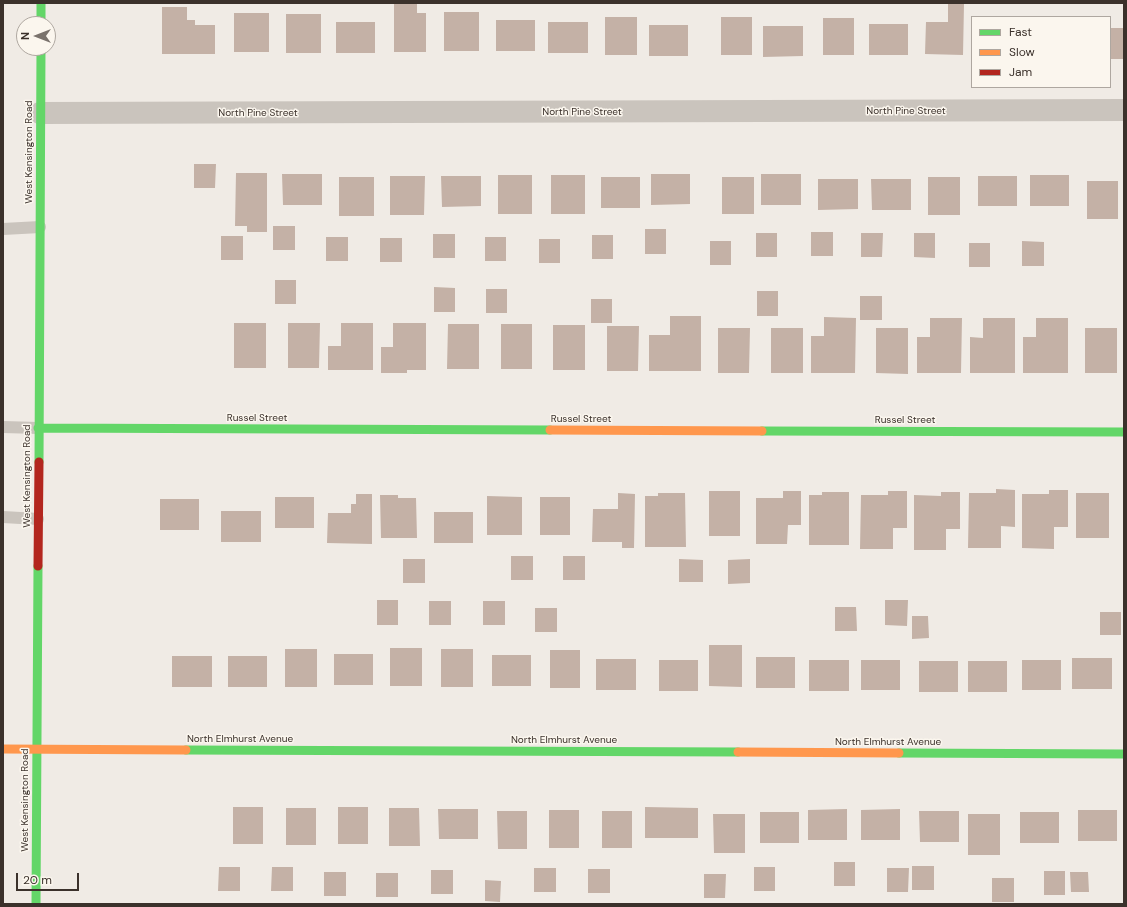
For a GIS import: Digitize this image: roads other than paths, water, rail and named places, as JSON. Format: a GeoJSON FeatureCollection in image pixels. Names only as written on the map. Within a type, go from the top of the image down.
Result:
{"type":"FeatureCollection","features":[{"type":"Feature","properties":{"kind":"street"},"geometry":{"type":"LineString","coordinates":[[41,3],[41,16]]}},
{"type":"Feature","properties":{"kind":"street","name":"West Kensington Road"},"geometry":{"type":"LineString","coordinates":[[36,904],[41,56]]}},
{"type":"Feature","properties":{"kind":"street","name":"North Pine Street"},"geometry":{"type":"LineString","coordinates":[[40,113],[1124,110]]}},
{"type":"Feature","properties":{"kind":"street","name":"Russel Street"},"geometry":{"type":"LineString","coordinates":[[38,428],[1124,432]]}},
{"type":"Feature","properties":{"kind":"street","name":"North Elmhurst Avenue"},"geometry":{"type":"LineString","coordinates":[[3,749],[1124,754]]}},
{"type":"Feature","properties":{"kind":"lane"},"geometry":{"type":"LineString","coordinates":[[3,229],[40,227]]}},
{"type":"Feature","properties":{"kind":"lane"},"geometry":{"type":"LineString","coordinates":[[3,427],[38,428]]}},
{"type":"Feature","properties":{"kind":"lane"},"geometry":{"type":"LineString","coordinates":[[3,517],[38,519]]}}]}
